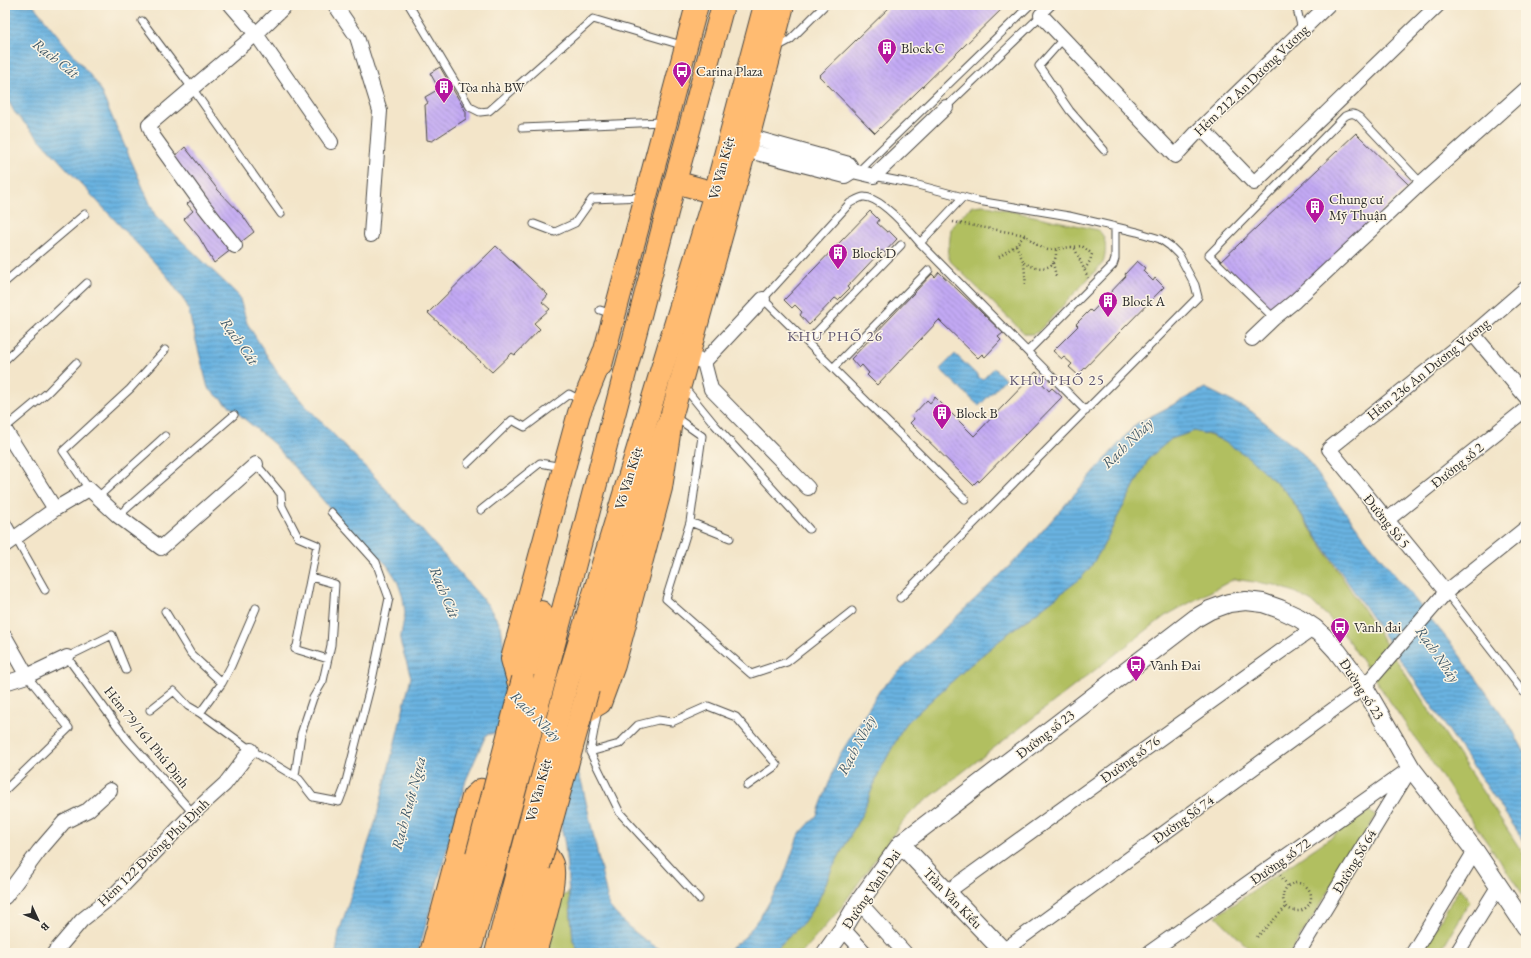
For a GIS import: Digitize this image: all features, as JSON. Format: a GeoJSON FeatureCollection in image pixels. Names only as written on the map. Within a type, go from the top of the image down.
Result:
{"type":"FeatureCollection","features":[{"type":"Feature","properties":{"kind":"main road","name":"Võ Văn Kiệt"},"geometry":{"type":"LineString","coordinates":[[469,953],[486,857],[523,679],[567,509],[604,352],[607,312],[646,197],[697,5]]}},
{"type":"Feature","properties":{"kind":"main road","name":"Võ Văn Kiệt"},"geometry":{"type":"LineString","coordinates":[[449,953],[486,857],[545,678],[674,182],[723,5]]}},
{"type":"Feature","properties":{"kind":"main road","name":"Võ Văn Kiệt"},"geometry":{"type":"LineString","coordinates":[[516,953],[530,862],[567,683],[715,193],[765,5]]}},
{"type":"Feature","properties":{"kind":"main road","name":"Võ Văn Kiệt"},"geometry":{"type":"LineString","coordinates":[[496,953],[594,696],[634,515],[672,414],[680,382],[695,359],[747,143],[783,5]]}},
{"type":"Feature","properties":{"kind":"main road"},"geometry":{"type":"LineString","coordinates":[[674,182],[715,193]]}},
{"type":"Feature","properties":{"kind":"main road"},"geometry":{"type":"LineString","coordinates":[[594,696],[578,716],[564,717],[531,700],[520,688],[512,659],[579,413],[604,352]]}},
{"type":"Feature","properties":{"kind":"main road"},"geometry":{"type":"LineString","coordinates":[[431,953],[473,797],[481,790],[494,796],[548,857],[553,865],[553,882],[536,953]]}},
{"type":"Feature","properties":{"kind":"street"},"geometry":{"type":"LineString","coordinates":[[231,5],[256,34],[331,142]]}},
{"type":"Feature","properties":{"kind":"street"},"geometry":{"type":"LineString","coordinates":[[235,246],[202,204],[153,136],[149,125],[256,34],[286,5]]}},
{"type":"Feature","properties":{"kind":"street"},"geometry":{"type":"LineString","coordinates":[[335,5],[357,37],[380,111],[371,235]]}},
{"type":"Feature","properties":{"kind":"street","name":"Hẻm 212 An Dương Vương"},"geometry":{"type":"LineString","coordinates":[[1064,39],[1175,156],[1201,128],[1328,5]]}},
{"type":"Feature","properties":{"kind":"street"},"geometry":{"type":"LineString","coordinates":[[1201,128],[1254,183],[1438,5]]}},
{"type":"Feature","properties":{"kind":"street"},"geometry":{"type":"LineString","coordinates":[[1041,15],[1064,39]]}},
{"type":"Feature","properties":{"kind":"street"},"geometry":{"type":"LineString","coordinates":[[1252,339],[1295,301],[1421,183],[1526,89]]}},
{"type":"Feature","properties":{"kind":"street"},"geometry":{"type":"LineString","coordinates":[[747,143],[771,157],[845,176],[856,172],[874,176],[946,107]]}},
{"type":"Feature","properties":{"kind":"street"},"geometry":{"type":"LineString","coordinates":[[747,143],[775,143],[849,164],[856,172]]}},
{"type":"Feature","properties":{"kind":"street"},"geometry":{"type":"LineString","coordinates":[[771,157],[775,143]]}},
{"type":"Feature","properties":{"kind":"street","name":"Hẻm 236 An Dương Vương"},"geometry":{"type":"LineString","coordinates":[[1329,449],[1473,334],[1526,288]]}},
{"type":"Feature","properties":{"kind":"street"},"geometry":{"type":"LineString","coordinates":[[763,299],[695,359],[710,389],[808,488]]}},
{"type":"Feature","properties":{"kind":"street"},"geometry":{"type":"LineString","coordinates":[[1473,334],[1526,397]]}},
{"type":"Feature","properties":{"kind":"street","name":"Đường số 2"},"geometry":{"type":"LineString","coordinates":[[1387,520],[1526,409]]}},
{"type":"Feature","properties":{"kind":"street"},"geometry":{"type":"LineString","coordinates":[[5,429],[56,509]]}},
{"type":"Feature","properties":{"kind":"street","name":"Đường Số 5"},"geometry":{"type":"LineString","coordinates":[[1329,449],[1387,520],[1441,596]]}},
{"type":"Feature","properties":{"kind":"street"},"geometry":{"type":"LineString","coordinates":[[11,541],[56,509],[94,493],[118,516],[161,548],[256,464]]}},
{"type":"Feature","properties":{"kind":"street","name":"Đường Số 74"},"geometry":{"type":"LineString","coordinates":[[1004,952],[1364,686],[1441,596],[1526,528]]}},
{"type":"Feature","properties":{"kind":"street","name":"Đường số 23"},"geometry":{"type":"LineString","coordinates":[[901,844],[1196,618],[1210,610],[1229,603],[1246,601],[1263,603],[1287,612],[1314,628],[1332,645],[1364,686],[1411,768],[1475,851],[1526,927]]}},
{"type":"Feature","properties":{"kind":"street","name":"Đường số 76"},"geometry":{"type":"LineString","coordinates":[[947,892],[1314,628]]}},
{"type":"Feature","properties":{"kind":"street"},"geometry":{"type":"LineString","coordinates":[[5,637],[27,676]]}},
{"type":"Feature","properties":{"kind":"street"},"geometry":{"type":"LineString","coordinates":[[5,683],[27,676],[67,657]]}},
{"type":"Feature","properties":{"kind":"street","name":"Hẻm 122 Đường Phú Định"},"geometry":{"type":"LineString","coordinates":[[54,953],[82,920],[116,893],[193,813],[225,784],[250,750]]}},
{"type":"Feature","properties":{"kind":"street","name":"Đường số 72"},"geometry":{"type":"LineString","coordinates":[[1149,953],[1411,768]]}},
{"type":"Feature","properties":{"kind":"street","name":"Đường Số 64"},"geometry":{"type":"LineString","coordinates":[[1298,953],[1411,768]]}},
{"type":"Feature","properties":{"kind":"street"},"geometry":{"type":"LineString","coordinates":[[7,890],[64,822],[88,810],[110,790]]}},
{"type":"Feature","properties":{"kind":"street","name":"Trần Văn Kiểu"},"geometry":{"type":"LineString","coordinates":[[901,844],[1004,952]]}},
{"type":"Feature","properties":{"kind":"street","name":"Đường Vành Đai"},"geometry":{"type":"LineString","coordinates":[[826,953],[843,929],[859,902],[901,844]]}},
{"type":"Feature","properties":{"kind":"street"},"geometry":{"type":"LineString","coordinates":[[1413,953],[1475,851]]}},
{"type":"Feature","properties":{"kind":"street"},"geometry":{"type":"LineString","coordinates":[[1457,953],[1498,887]]}},
{"type":"Feature","properties":{"kind":"street"},"geometry":{"type":"LineString","coordinates":[[859,902],[905,953]]}},
{"type":"Feature","properties":{"kind":"street"},"geometry":{"type":"LineString","coordinates":[[843,929],[865,953]]}},
{"type":"Feature","properties":{"kind":"lane"},"geometry":{"type":"LineString","coordinates":[[409,5],[470,107],[480,112],[488,111],[593,19],[686,46]]}},
{"type":"Feature","properties":{"kind":"lane"},"geometry":{"type":"LineString","coordinates":[[770,51],[790,40],[825,5]]}},
{"type":"Feature","properties":{"kind":"lane"},"geometry":{"type":"LineString","coordinates":[[856,172],[1030,5]]}},
{"type":"Feature","properties":{"kind":"lane"},"geometry":{"type":"LineString","coordinates":[[946,107],[1052,5]]}},
{"type":"Feature","properties":{"kind":"lane"},"geometry":{"type":"LineString","coordinates":[[1296,5],[1302,30]]}},
{"type":"Feature","properties":{"kind":"lane"},"geometry":{"type":"LineString","coordinates":[[142,21],[192,88],[281,214]]}},
{"type":"Feature","properties":{"kind":"lane"},"geometry":{"type":"LineString","coordinates":[[1064,39],[1040,66],[1070,111],[1104,150]]}},
{"type":"Feature","properties":{"kind":"lane"},"geometry":{"type":"LineString","coordinates":[[1274,318],[1209,255],[1345,116],[1354,113],[1359,117],[1421,183]]}},
{"type":"Feature","properties":{"kind":"lane"},"geometry":{"type":"LineString","coordinates":[[522,128],[666,122]]}},
{"type":"Feature","properties":{"kind":"lane"},"geometry":{"type":"LineString","coordinates":[[874,176],[914,184],[963,197],[1069,216],[1160,239],[1179,255],[1195,285],[1198,297],[900,598]]}},
{"type":"Feature","properties":{"kind":"lane"},"geometry":{"type":"LineString","coordinates":[[534,224],[555,232],[575,223],[592,199],[646,197]]}},
{"type":"Feature","properties":{"kind":"lane"},"geometry":{"type":"LineString","coordinates":[[965,499],[763,299],[850,203],[864,197],[877,201],[898,218],[920,243],[1086,411]]}},
{"type":"Feature","properties":{"kind":"lane"},"geometry":{"type":"LineString","coordinates":[[920,243],[963,197]]}},
{"type":"Feature","properties":{"kind":"lane"},"geometry":{"type":"LineString","coordinates":[[5,282],[85,214]]}},
{"type":"Feature","properties":{"kind":"lane"},"geometry":{"type":"LineString","coordinates":[[1028,351],[1113,265],[1115,259],[1115,227]]}},
{"type":"Feature","properties":{"kind":"lane"},"geometry":{"type":"LineString","coordinates":[[807,342],[901,245]]}},
{"type":"Feature","properties":{"kind":"lane"},"geometry":{"type":"LineString","coordinates":[[833,368],[928,270]]}},
{"type":"Feature","properties":{"kind":"lane"},"geometry":{"type":"LineString","coordinates":[[5,360],[87,283]]}},
{"type":"Feature","properties":{"kind":"lane"},"geometry":{"type":"LineString","coordinates":[[165,350],[130,389],[63,451],[94,493],[165,436]]}},
{"type":"Feature","properties":{"kind":"lane"},"geometry":{"type":"LineString","coordinates":[[5,429],[47,393],[76,363]]}},
{"type":"Feature","properties":{"kind":"lane"},"geometry":{"type":"LineString","coordinates":[[680,382],[715,425],[809,529]]}},
{"type":"Feature","properties":{"kind":"lane"},"geometry":{"type":"LineString","coordinates":[[468,463],[512,420],[525,427],[569,394],[584,402]]}},
{"type":"Feature","properties":{"kind":"lane"},"geometry":{"type":"LineString","coordinates":[[672,414],[702,436],[690,522],[666,599],[751,674],[787,662],[852,611]]}},
{"type":"Feature","properties":{"kind":"lane"},"geometry":{"type":"LineString","coordinates":[[118,516],[234,415]]}},
{"type":"Feature","properties":{"kind":"lane"},"geometry":{"type":"LineString","coordinates":[[256,464],[281,494],[282,506],[298,537],[317,545],[297,646],[295,649],[328,659]]}},
{"type":"Feature","properties":{"kind":"lane"},"geometry":{"type":"LineString","coordinates":[[482,510],[540,464],[564,468]]}},
{"type":"Feature","properties":{"kind":"lane"},"geometry":{"type":"LineString","coordinates":[[150,710],[174,691],[188,706],[200,713],[250,750],[299,779],[313,797],[338,802],[344,789],[372,680],[389,598],[376,562],[331,512]]}},
{"type":"Feature","properties":{"kind":"lane"},"geometry":{"type":"LineString","coordinates":[[5,519],[11,541],[45,590]]}},
{"type":"Feature","properties":{"kind":"lane"},"geometry":{"type":"LineString","coordinates":[[690,522],[730,538]]}},
{"type":"Feature","properties":{"kind":"lane"},"geometry":{"type":"LineString","coordinates":[[295,776],[301,734],[313,698],[323,681],[331,645],[335,584],[311,577]]}},
{"type":"Feature","properties":{"kind":"lane"},"geometry":{"type":"LineString","coordinates":[[1441,596],[1526,695]]}},
{"type":"Feature","properties":{"kind":"lane"},"geometry":{"type":"LineString","coordinates":[[200,713],[222,683],[256,608]]}},
{"type":"Feature","properties":{"kind":"lane"},"geometry":{"type":"LineString","coordinates":[[165,611],[191,654],[222,683]]}},
{"type":"Feature","properties":{"kind":"lane"},"geometry":{"type":"LineString","coordinates":[[67,657],[112,636],[126,670]]}},
{"type":"Feature","properties":{"kind":"lane","name":"Hẻm 79/161 Phú Định"},"geometry":{"type":"LineString","coordinates":[[67,657],[127,739],[193,813]]}},
{"type":"Feature","properties":{"kind":"lane"},"geometry":{"type":"LineString","coordinates":[[5,790],[69,728],[27,676]]}},
{"type":"Feature","properties":{"kind":"lane"},"geometry":{"type":"LineString","coordinates":[[594,696],[590,752],[620,813],[699,899]]}},
{"type":"Feature","properties":{"kind":"lane"},"geometry":{"type":"LineString","coordinates":[[590,752],[620,744],[638,725],[658,720],[672,722],[708,706],[736,717],[778,765],[747,786]]}},
{"type":"Feature","properties":{"kind":"path"},"geometry":{"type":"LineString","coordinates":[[942,220],[1025,235],[1041,248],[1048,250],[1082,246],[1092,254],[1085,269]]}},
{"type":"Feature","properties":{"kind":"path"},"geometry":{"type":"LineString","coordinates":[[999,257],[1016,245],[1025,235]]}},
{"type":"Feature","properties":{"kind":"path"},"geometry":{"type":"LineString","coordinates":[[1016,245],[1024,263],[1026,286]]}},
{"type":"Feature","properties":{"kind":"path"},"geometry":{"type":"LineString","coordinates":[[1070,247],[1075,249],[1092,286]]}},
{"type":"Feature","properties":{"kind":"path"},"geometry":{"type":"LineString","coordinates":[[1024,263],[1041,269],[1053,263],[1056,257],[1056,250]]}},
{"type":"Feature","properties":{"kind":"path"},"geometry":{"type":"LineString","coordinates":[[1053,263],[1056,276]]}},
{"type":"Feature","properties":{"kind":"path"},"geometry":{"type":"LineString","coordinates":[[1297,883],[1306,886],[1311,894],[1310,903],[1307,907],[1299,911],[1294,911],[1287,906],[1284,903],[1283,894],[1288,886],[1297,883]]}},
{"type":"Feature","properties":{"kind":"path"},"geometry":{"type":"LineString","coordinates":[[1257,937],[1287,906]]}},
{"type":"Feature","properties":{"kind":"green space"},"geometry":{"type":"Polygon","coordinates":[[[983,205],[1098,230],[1105,241],[1103,263],[1038,332],[1025,334],[951,262],[948,256],[951,228],[972,206],[983,205]]]}},
{"type":"Feature","properties":{"kind":"green space"},"geometry":{"type":"Polygon","coordinates":[[[1194,431],[1220,439],[1241,452],[1257,464],[1287,493],[1526,858],[1526,899],[1338,626],[1312,602],[1294,592],[1275,585],[1234,579],[1165,616],[916,808],[902,822],[840,909],[802,953],[772,953],[803,923],[818,901],[832,869],[863,812],[878,774],[905,724],[970,665],[1016,627],[1021,625],[1080,578],[1089,569],[1101,550],[1149,458],[1171,439],[1194,431]]]}},
{"type":"Feature","properties":{"kind":"green space"},"geometry":{"type":"Polygon","coordinates":[[[1369,811],[1376,816],[1290,953],[1254,953],[1216,916],[1369,811]]]}},
{"type":"Feature","properties":{"kind":"green space"},"geometry":{"type":"Polygon","coordinates":[[[1460,887],[1470,902],[1439,953],[1420,953],[1460,887]]]}},
{"type":"Feature","properties":{"kind":"green space"},"geometry":{"type":"Polygon","coordinates":[[[569,893],[573,940],[579,953],[546,953],[562,896],[569,893]]]}},
{"type":"Feature","properties":{"kind":"water"},"geometry":{"type":"Polygon","coordinates":[[[5,5],[33,5],[98,85],[155,215],[239,296],[247,323],[277,372],[303,403],[373,475],[487,604],[501,626],[507,669],[518,695],[562,736],[573,755],[582,784],[609,906],[621,920],[636,933],[668,953],[579,953],[573,940],[565,845],[551,775],[544,755],[535,742],[513,729],[486,735],[466,780],[418,953],[336,953],[339,932],[376,820],[411,677],[400,641],[405,613],[403,598],[397,580],[387,565],[342,522],[274,444],[208,388],[187,305],[167,276],[15,113],[5,95],[5,5]]]}},
{"type":"Feature","properties":{"kind":"water"},"geometry":{"type":"Polygon","coordinates":[[[955,354],[982,380],[994,368],[1005,379],[979,406],[940,369],[955,354]]]}},
{"type":"Feature","properties":{"kind":"water","name":"Rạch Nhảy"},"geometry":{"type":"Polygon","coordinates":[[[1205,388],[1251,411],[1303,454],[1363,536],[1453,646],[1511,727],[1526,755],[1526,844],[1287,493],[1247,456],[1211,435],[1194,431],[1171,439],[1149,458],[1101,550],[1089,569],[1080,579],[1016,627],[970,665],[905,724],[878,774],[863,812],[832,869],[818,901],[803,923],[772,953],[724,953],[745,937],[764,911],[783,879],[798,836],[817,815],[839,756],[880,690],[1022,554],[1136,424],[1205,388]]]}},
{"type":"Feature","properties":{"kind":"building"},"geometry":{"type":"Polygon","coordinates":[[[506,5],[515,5],[515,8],[506,5]]]}},
{"type":"Feature","properties":{"kind":"building","name":"Block C"},"geometry":{"type":"Polygon","coordinates":[[[892,5],[1006,5],[875,133],[819,76],[892,5]]]}},
{"type":"Feature","properties":{"kind":"building","name":"Tòa nhà BW"},"geometry":{"type":"Polygon","coordinates":[[[440,67],[466,112],[466,119],[432,141],[427,140],[425,105],[428,103],[425,97],[439,89],[430,73],[440,67]]]}},
{"type":"Feature","properties":{"kind":"building","name":"Chung cư Mỹ Thuận"},"geometry":{"type":"Polygon","coordinates":[[[1356,133],[1409,185],[1275,315],[1220,262],[1356,133]]]}},
{"type":"Feature","properties":{"kind":"building"},"geometry":{"type":"Polygon","coordinates":[[[185,147],[218,190],[243,216],[254,232],[214,263],[199,237],[184,219],[193,211],[187,204],[196,196],[171,160],[185,147]]]}},
{"type":"Feature","properties":{"kind":"building","name":"Block D"},"geometry":{"type":"Polygon","coordinates":[[[870,211],[879,220],[877,223],[887,232],[889,231],[897,239],[884,253],[882,250],[847,287],[849,289],[838,300],[835,298],[809,325],[800,315],[802,312],[795,305],[792,308],[784,300],[870,211]]]}},
{"type":"Feature","properties":{"kind":"building"},"geometry":{"type":"Polygon","coordinates":[[[496,246],[548,295],[542,302],[550,309],[534,323],[540,329],[515,355],[512,353],[492,372],[428,313],[496,246]]]}},
{"type":"Feature","properties":{"kind":"building","name":"Block A"},"geometry":{"type":"Polygon","coordinates":[[[1137,261],[1145,268],[1143,271],[1153,281],[1155,278],[1164,287],[1078,375],[1069,367],[1072,364],[1064,357],[1062,359],[1053,351],[1078,326],[1076,324],[1090,310],[1092,312],[1126,276],[1125,274],[1137,261]]]}},
{"type":"Feature","properties":{"kind":"building"},"geometry":{"type":"Polygon","coordinates":[[[939,272],[1003,333],[998,337],[1001,340],[985,357],[982,354],[978,358],[939,320],[877,385],[867,375],[869,373],[862,365],[859,368],[851,359],[932,274],[935,277],[939,272]]]}},
{"type":"Feature","properties":{"kind":"building","name":"Block B"},"geometry":{"type":"Polygon","coordinates":[[[1036,372],[1044,380],[1042,383],[1049,391],[1052,388],[1062,397],[979,482],[978,480],[973,485],[910,423],[914,419],[912,416],[927,400],[930,403],[935,397],[974,436],[1036,372]]]}},
{"type":"Feature","properties":{"kind":"place","name":"Block C"},"geometry":{"type":"Point","coordinates":[887,65]}},
{"type":"Feature","properties":{"kind":"place","name":"Carina Plaza"},"geometry":{"type":"Point","coordinates":[682,88]}},
{"type":"Feature","properties":{"kind":"place","name":"Tòa nhà BW"},"geometry":{"type":"Point","coordinates":[444,104]}},
{"type":"Feature","properties":{"kind":"place","name":"Chung cư Mỹ Thuận"},"geometry":{"type":"Point","coordinates":[1315,224]}},
{"type":"Feature","properties":{"kind":"place","name":"Block D"},"geometry":{"type":"Point","coordinates":[838,270]}},
{"type":"Feature","properties":{"kind":"place","name":"Block A"},"geometry":{"type":"Point","coordinates":[1108,318]}},
{"type":"Feature","properties":{"kind":"place","name":"Block B"},"geometry":{"type":"Point","coordinates":[942,430]}},
{"type":"Feature","properties":{"kind":"place","name":"Vành đai"},"geometry":{"type":"Point","coordinates":[1340,644]}},
{"type":"Feature","properties":{"kind":"place","name":"Vành Đai"},"geometry":{"type":"Point","coordinates":[1136,682]}},
{"type":"Feature","properties":{"kind":"district","name":"KHU PHỐ 26"},"geometry":{"type":"Point","coordinates":[835,335]}},
{"type":"Feature","properties":{"kind":"district","name":"KHU PHỐ 25"},"geometry":{"type":"Point","coordinates":[1057,379]}},
{"type":"Feature","properties":{"kind":"water label","name":"Rạch Cát"},"geometry":{"type":"Point","coordinates":[56,58]}},
{"type":"Feature","properties":{"kind":"water label","name":"Rạch Cát"},"geometry":{"type":"Point","coordinates":[240,341]}},
{"type":"Feature","properties":{"kind":"water label","name":"Rạch Cát"},"geometry":{"type":"Point","coordinates":[445,592]}},
{"type":"Feature","properties":{"kind":"water label","name":"Rạch Ruột Ngựa"},"geometry":{"type":"Point","coordinates":[408,803]}}]}
